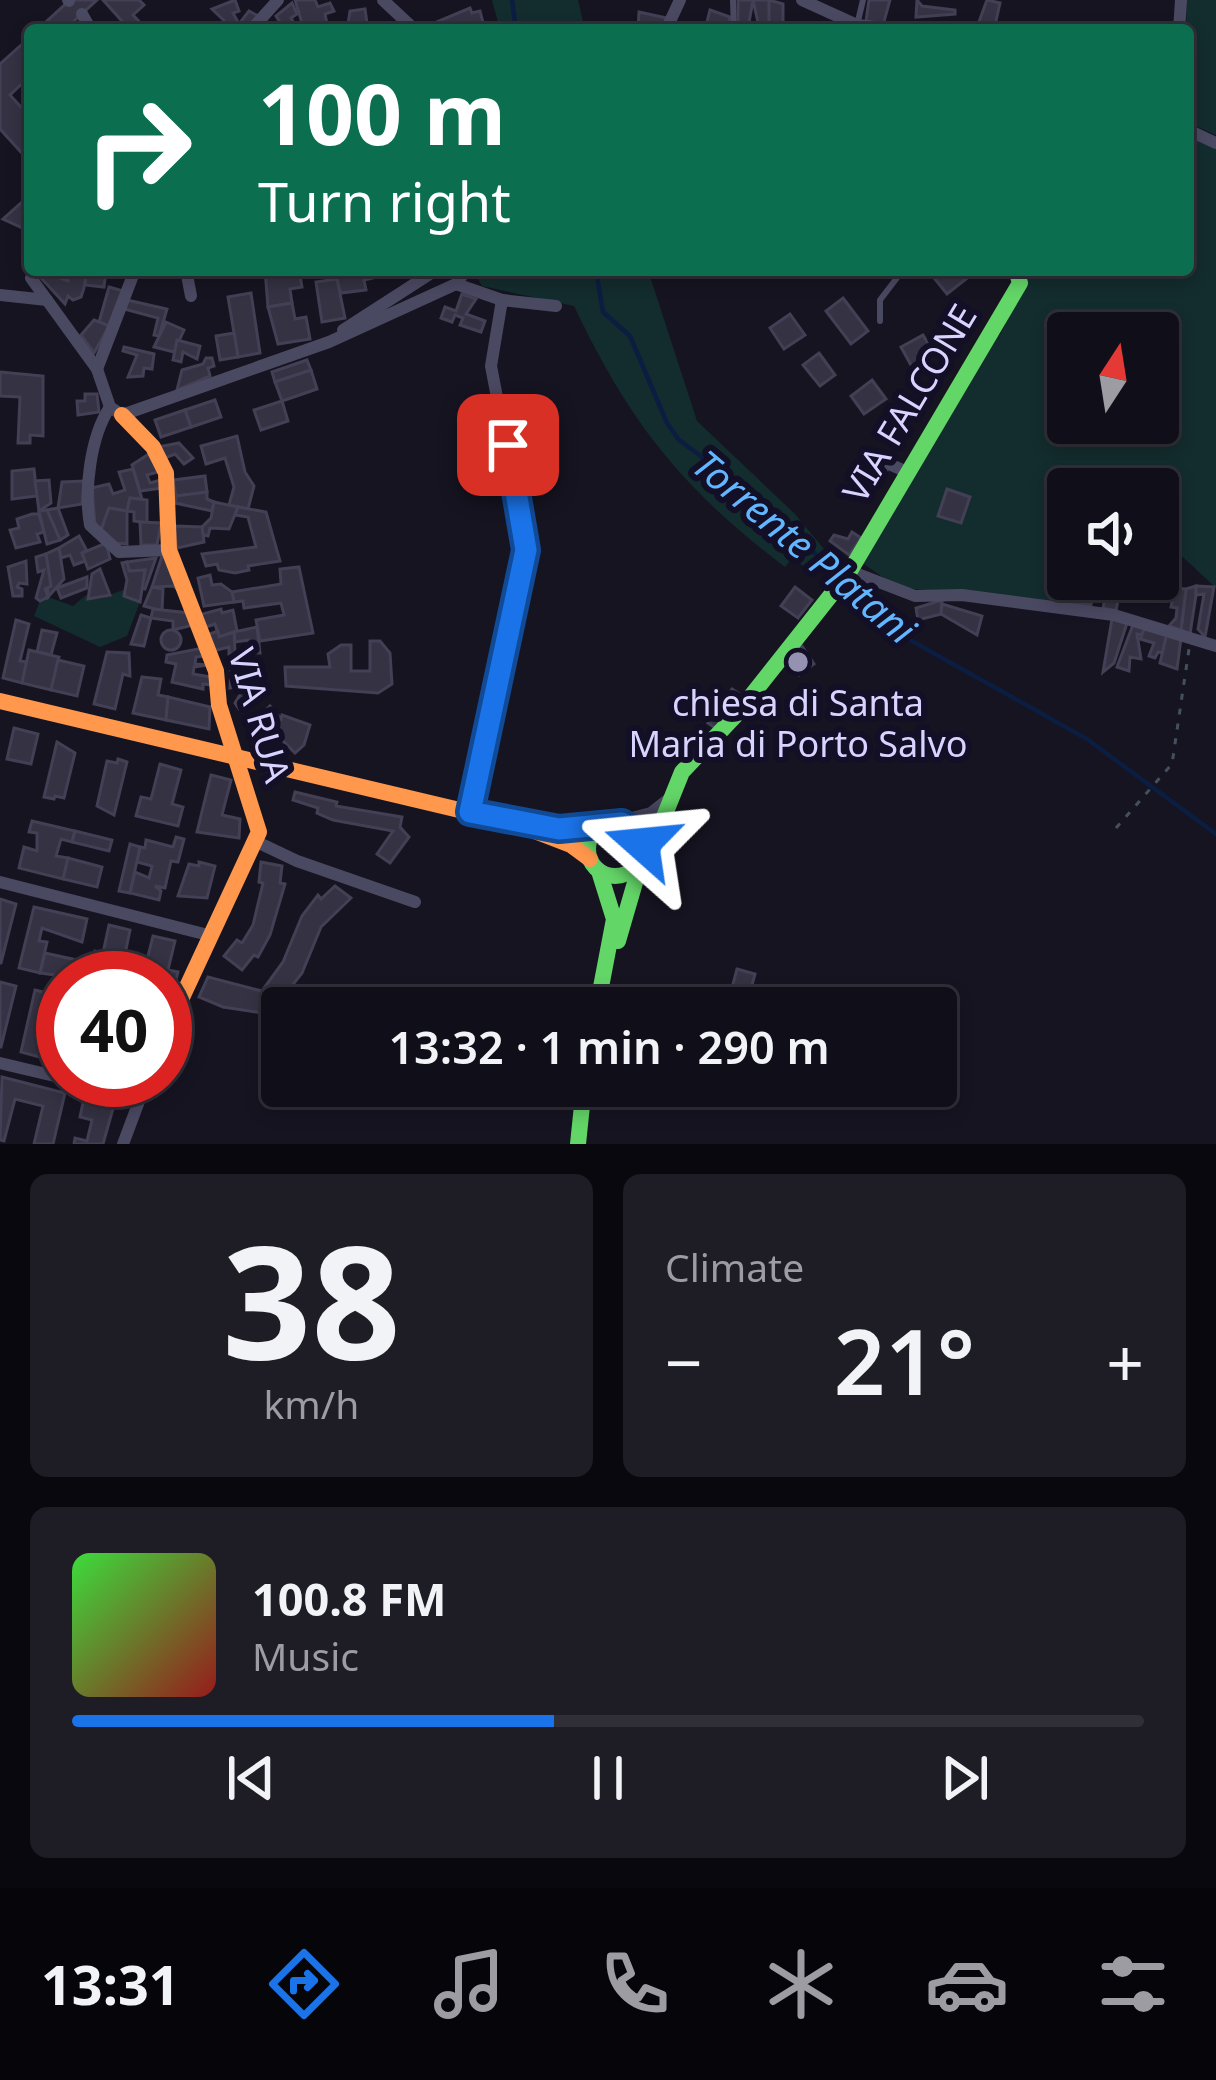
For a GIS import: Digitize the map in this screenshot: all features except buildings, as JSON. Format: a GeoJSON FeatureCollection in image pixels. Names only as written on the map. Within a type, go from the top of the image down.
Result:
{"type":"FeatureCollection","features":[{"type":"Feature","properties":{"kind":"street"},"geometry":{"type":"LineString","coordinates":[[256,24],[278,0]]}},
{"type":"Feature","properties":{"kind":"street"},"geometry":{"type":"LineString","coordinates":[[802,0],[856,24]]}},
{"type":"Feature","properties":{"kind":"street"},"geometry":{"type":"LineString","coordinates":[[385,4],[408,24]]}},
{"type":"Feature","properties":{"kind":"street"},"geometry":{"type":"LineString","coordinates":[[82,14],[88,24]]}},
{"type":"Feature","properties":{"kind":"street"},"geometry":{"type":"LineString","coordinates":[[24,298],[31,276]]}},
{"type":"Feature","properties":{"kind":"street"},"geometry":{"type":"LineString","coordinates":[[33,276],[97,369],[116,411]]}},
{"type":"Feature","properties":{"kind":"street"},"geometry":{"type":"LineString","coordinates":[[97,369],[134,276]]}},
{"type":"Feature","properties":{"kind":"street"},"geometry":{"type":"LineString","coordinates":[[187,276],[191,296]]}},
{"type":"Feature","properties":{"kind":"street"},"geometry":{"type":"LineString","coordinates":[[393,304],[428,276]]}},
{"type":"Feature","properties":{"kind":"street"},"geometry":{"type":"LineString","coordinates":[[169,550],[119,552],[90,525],[86,503],[102,419],[328,342],[393,304],[457,276]]}},
{"type":"Feature","properties":{"kind":"street"},"geometry":{"type":"LineString","coordinates":[[464,276],[484,294],[502,300],[556,306]]}},
{"type":"Feature","properties":{"kind":"street","name":"VIA FALCONE"},"geometry":{"type":"LineString","coordinates":[[610,958],[623,929],[640,861],[651,849],[682,772],[736,715],[850,571],[1020,283],[1018,276]]}},
{"type":"Feature","properties":{"kind":"street"},"geometry":{"type":"LineString","coordinates":[[0,295],[49,301]]}},
{"type":"Feature","properties":{"kind":"street"},"geometry":{"type":"LineString","coordinates":[[470,812],[526,550],[491,366],[502,300]]}},
{"type":"Feature","properties":{"kind":"street","name":"VIA RUA"},"geometry":{"type":"LineString","coordinates":[[116,411],[153,447],[166,472],[169,550],[216,671],[219,705],[258,820],[257,842]]}},
{"type":"Feature","properties":{"kind":"street"},"geometry":{"type":"LineString","coordinates":[[878,459],[907,472]]}},
{"type":"Feature","properties":{"kind":"street"},"geometry":{"type":"LineString","coordinates":[[850,571],[915,596],[953,595],[1100,613],[1216,646]]}},
{"type":"Feature","properties":{"kind":"street"},"geometry":{"type":"LineString","coordinates":[[0,701],[514,824],[571,845],[595,865],[620,876],[640,861],[637,832],[609,824]]}},
{"type":"Feature","properties":{"kind":"street"},"geometry":{"type":"LineString","coordinates":[[514,824],[559,829],[609,824],[642,817],[671,798]]}},
{"type":"Feature","properties":{"kind":"street"},"geometry":{"type":"LineString","coordinates":[[602,987],[610,958],[613,907],[590,841],[609,824]]}},
{"type":"Feature","properties":{"kind":"street"},"geometry":{"type":"LineString","coordinates":[[192,978],[257,842],[297,862],[415,902]]}},
{"type":"Feature","properties":{"kind":"street"},"geometry":{"type":"LineString","coordinates":[[0,882],[212,936]]}},
{"type":"Feature","properties":{"kind":"street"},"geometry":{"type":"LineString","coordinates":[[0,1063],[36,1072]]}},
{"type":"Feature","properties":{"kind":"street"},"geometry":{"type":"LineString","coordinates":[[123,1144],[136,1107]]}},
{"type":"Feature","properties":{"kind":"street"},"geometry":{"type":"LineString","coordinates":[[578,1144],[582,1107]]}},
{"type":"Feature","properties":{"kind":"lane"},"geometry":{"type":"LineString","coordinates":[[880,321],[880,300],[898,276]]}},
{"type":"Feature","properties":{"kind":"path"},"geometry":{"type":"LineString","coordinates":[[1116,828],[1172,764],[1192,636]]}},
{"type":"Feature","properties":{"kind":"green space"},"geometry":{"type":"Polygon","coordinates":[[[492,0],[578,0],[584,24],[498,24],[492,0]]]}},
{"type":"Feature","properties":{"kind":"green space"},"geometry":{"type":"Polygon","coordinates":[[[1186,0],[1216,0],[1216,135],[1194,126],[1194,24],[1186,24],[1186,0]]]}},
{"type":"Feature","properties":{"kind":"green space"},"geometry":{"type":"Polygon","coordinates":[[[1194,140],[1216,149],[1216,588],[1179,554],[1179,468],[1047,468],[1049,604],[897,587],[858,560],[1000,335],[1025,283],[1024,276],[1194,276],[1194,140]]]}},
{"type":"Feature","properties":{"kind":"green space"},"geometry":{"type":"Polygon","coordinates":[[[476,276],[650,276],[697,421],[795,514],[824,549],[805,568],[793,557],[785,567],[716,510],[638,419],[574,306],[482,286],[476,276]]]}},
{"type":"Feature","properties":{"kind":"green space"},"geometry":{"type":"Polygon","coordinates":[[[126,589],[125,596],[140,602],[127,636],[100,647],[34,616],[40,601],[48,597],[73,606],[86,595],[98,599],[126,589]]]}},
{"type":"Feature","properties":{"kind":"waterway","name":"Torrente Platani"},"geometry":{"type":"LineString","coordinates":[[512,0],[515,24]]}},
{"type":"Feature","properties":{"kind":"waterway","name":"Torrente Platani"},"geometry":{"type":"LineString","coordinates":[[597,276],[603,312],[630,336],[667,423],[679,440],[725,474],[840,576]]}},
{"type":"Feature","properties":{"kind":"waterway","name":"Torrente Platani"},"geometry":{"type":"LineString","coordinates":[[849,583],[889,614],[910,640],[1087,739],[1216,834]]}},
{"type":"Feature","properties":{"kind":"traffic: fast"},"geometry":{"type":"LineString","coordinates":[[637,865],[651,849],[682,772],[736,715],[850,571],[1020,283],[1018,276]]}},
{"type":"Feature","properties":{"kind":"traffic: fast"},"geometry":{"type":"LineString","coordinates":[[615,822],[634,830],[642,849],[634,868],[615,876],[596,868],[588,849],[596,830],[615,822]]}},
{"type":"Feature","properties":{"kind":"traffic: fast"},"geometry":{"type":"LineString","coordinates":[[618,941],[641,862]]}},
{"type":"Feature","properties":{"kind":"traffic: fast"},"geometry":{"type":"LineString","coordinates":[[599,871],[614,919],[601,987]]}},
{"type":"Feature","properties":{"kind":"traffic: fast"},"geometry":{"type":"LineString","coordinates":[[578,1144],[582,1107]]}},
{"type":"Feature","properties":{"kind":"traffic: slow"},"geometry":{"type":"LineString","coordinates":[[122,415],[153,447],[166,473],[169,550],[216,671],[219,705],[259,832],[192,976]]}},
{"type":"Feature","properties":{"kind":"traffic: slow"},"geometry":{"type":"LineString","coordinates":[[0,701],[514,823],[571,845],[590,859]]}},
{"type":"Feature","properties":{"kind":"traffic: slow"},"geometry":{"type":"LineString","coordinates":[[545,827],[601,826]]}},
{"type":"Feature","properties":{"kind":"place","name":"chiesa di Santa Maria di Porto Salvo"},"geometry":{"type":"Point","coordinates":[798,662]}},
{"type":"Feature","properties":{"kind":"route"},"geometry":{"type":"LineString","coordinates":[[508,445],[526,550],[470,812],[559,829],[622,823],[637,832],[642,844]]}}]}
